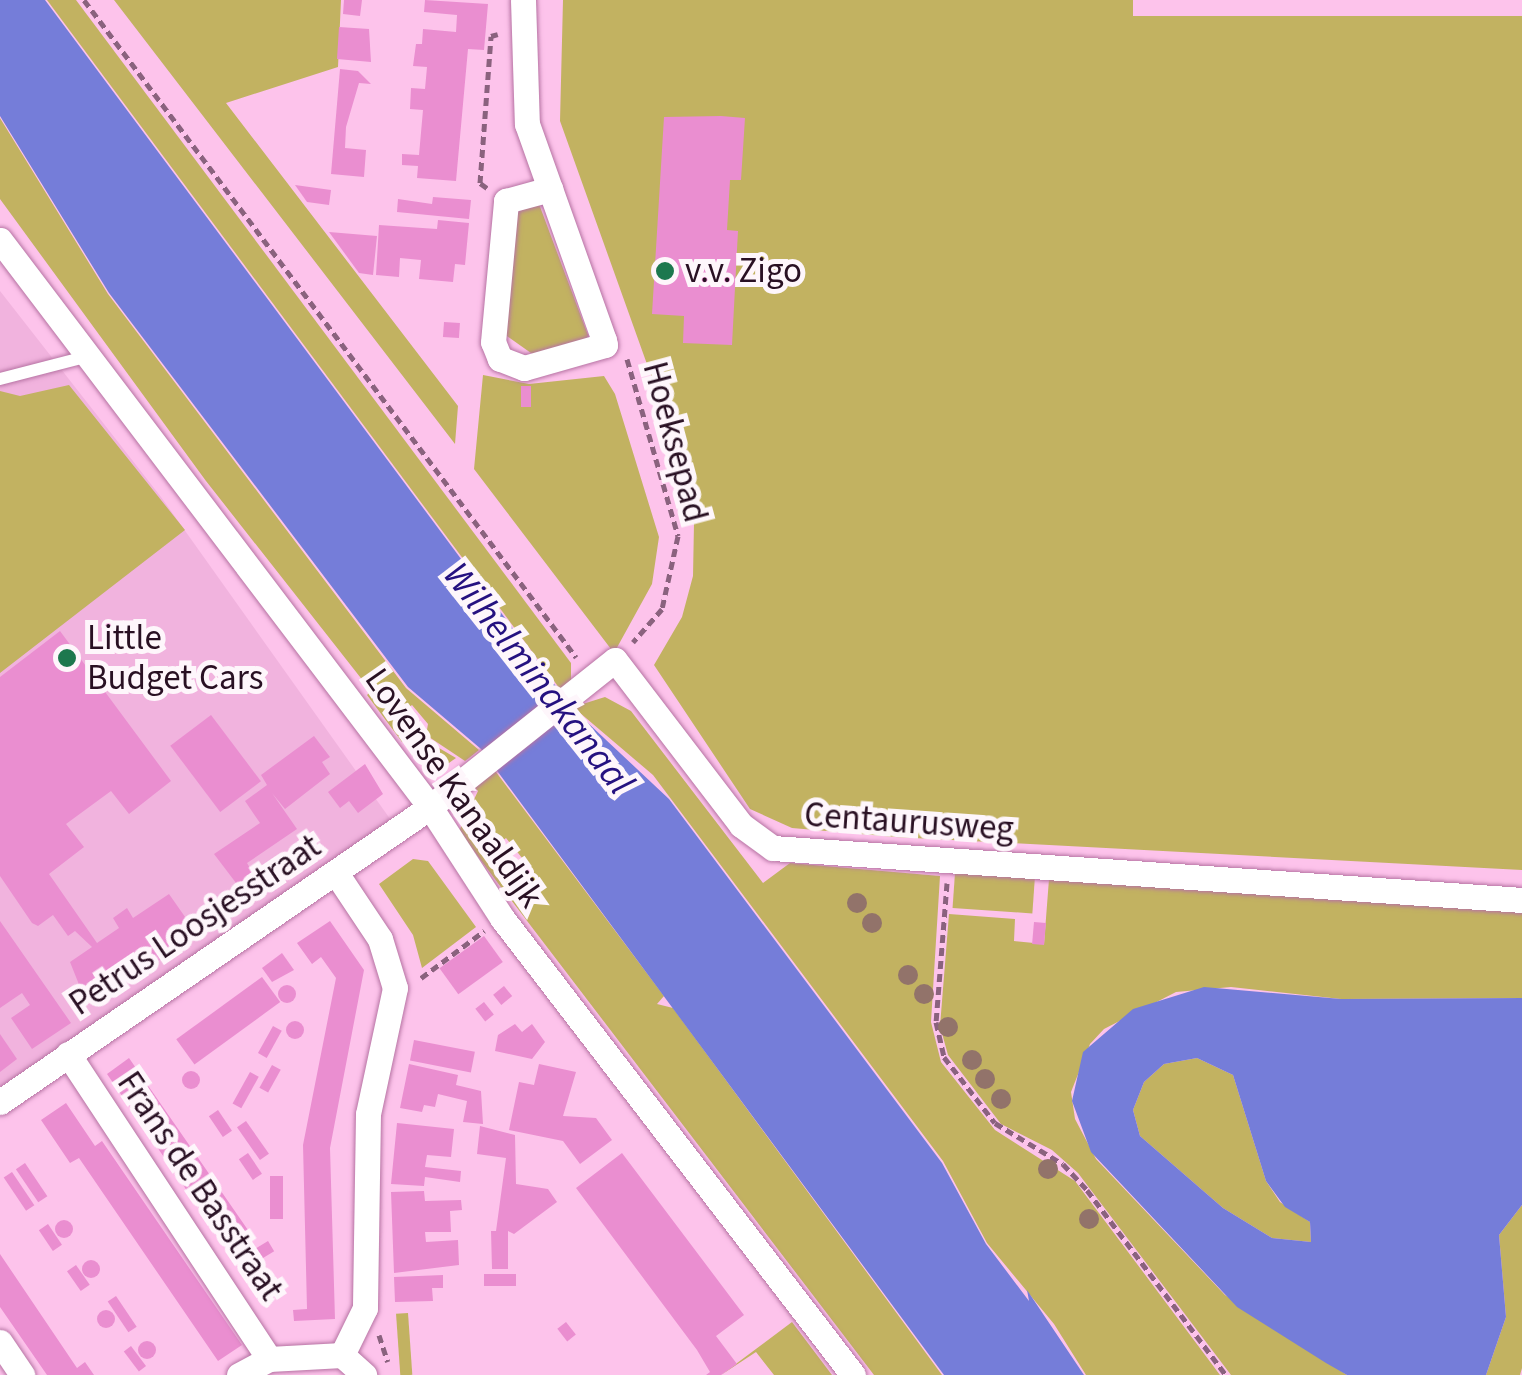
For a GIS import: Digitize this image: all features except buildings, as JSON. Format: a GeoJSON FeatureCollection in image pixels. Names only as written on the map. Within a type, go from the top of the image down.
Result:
{"type":"FeatureCollection","features":[{"type":"Feature","properties":{"kind":"street"},"geometry":{"type":"LineString","coordinates":[[522,13],[527,124],[604,340],[602,350],[524,368],[495,352],[506,202],[550,189]]}},
{"type":"Feature","properties":{"kind":"street","name":"Lovense Kanaaldijk"},"geometry":{"type":"LineString","coordinates":[[0,240],[430,807],[502,918],[853,1375]]}},
{"type":"Feature","properties":{"kind":"street"},"geometry":{"type":"LineString","coordinates":[[430,807],[616,660]]}},
{"type":"Feature","properties":{"kind":"street","name":"Centaurusweg"},"geometry":{"type":"LineString","coordinates":[[616,660],[742,824],[773,848],[1522,900]]}},
{"type":"Feature","properties":{"kind":"street","name":"Petrus Loosjesstraat"},"geometry":{"type":"LineString","coordinates":[[0,1102],[430,807]]}},
{"type":"Feature","properties":{"kind":"street"},"geometry":{"type":"LineString","coordinates":[[336,872],[380,939],[395,988],[368,1114],[365,1308],[342,1355]]}},
{"type":"Feature","properties":{"kind":"street","name":"Frans de Basstraat"},"geometry":{"type":"LineString","coordinates":[[68,1054],[269,1359]]}},
{"type":"Feature","properties":{"kind":"street"},"geometry":{"type":"LineString","coordinates":[[0,1342],[22,1375]]}},
{"type":"Feature","properties":{"kind":"street"},"geometry":{"type":"LineString","coordinates":[[240,1375],[269,1359],[342,1355],[364,1375]]}},
{"type":"Feature","properties":{"kind":"lane"},"geometry":{"type":"LineString","coordinates":[[0,379],[89,356]]}},
{"type":"Feature","properties":{"kind":"path"},"geometry":{"type":"LineString","coordinates":[[84,0],[594,679]]}},
{"type":"Feature","properties":{"kind":"path"},"geometry":{"type":"LineString","coordinates":[[506,202],[480,183],[491,36],[522,13]]}},
{"type":"Feature","properties":{"kind":"path","name":"Hoeksepad"},"geometry":{"type":"LineString","coordinates":[[616,660],[662,610],[678,536],[626,354]]}},
{"type":"Feature","properties":{"kind":"path"},"geometry":{"type":"LineString","coordinates":[[949,860],[936,1022],[944,1056],[995,1123],[1063,1164],[1087,1190],[1226,1375]]}},
{"type":"Feature","properties":{"kind":"path"},"geometry":{"type":"LineString","coordinates":[[395,988],[412,985],[502,918]]}},
{"type":"Feature","properties":{"kind":"shaded area"},"geometry":{"type":"Polygon","coordinates":[[[47,0],[76,0],[571,663],[571,683],[560,689],[47,0]]]}},
{"type":"Feature","properties":{"kind":"shaded area"},"geometry":{"type":"Polygon","coordinates":[[[114,0],[341,0],[338,67],[226,103],[458,406],[455,444],[114,0]]]}},
{"type":"Feature","properties":{"kind":"shaded area"},"geometry":{"type":"Polygon","coordinates":[[[563,0],[1133,0],[1133,16],[1522,16],[1522,870],[895,837],[792,828],[750,809],[654,665],[682,617],[693,576],[694,523],[682,462],[560,121],[563,0]]]}},
{"type":"Feature","properties":{"kind":"shaded area"},"geometry":{"type":"Polygon","coordinates":[[[0,118],[108,294],[406,688],[479,750],[465,761],[426,735],[428,724],[412,705],[396,717],[410,735],[402,742],[367,695],[371,691],[206,481],[0,199],[0,118]]]}},
{"type":"Feature","properties":{"kind":"shaded area"},"geometry":{"type":"Polygon","coordinates":[[[539,204],[588,335],[587,343],[538,358],[504,334],[510,221],[520,207],[539,204]]]}},
{"type":"Feature","properties":{"kind":"shaded area"},"geometry":{"type":"Polygon","coordinates":[[[0,291],[161,497],[393,823],[0,1087],[0,291]]]}},
{"type":"Feature","properties":{"kind":"shaded area"},"geometry":{"type":"Polygon","coordinates":[[[483,375],[529,384],[604,376],[615,394],[659,537],[652,584],[614,653],[474,469],[483,375]]]}},
{"type":"Feature","properties":{"kind":"shaded area"},"geometry":{"type":"Polygon","coordinates":[[[69,385],[185,530],[0,673],[0,391],[20,396],[69,385]]]}},
{"type":"Feature","properties":{"kind":"shaded area"},"geometry":{"type":"Polygon","coordinates":[[[605,697],[631,711],[763,883],[790,863],[940,876],[931,1022],[941,1062],[995,1130],[1075,1181],[1220,1375],[1086,1375],[1054,1324],[987,1243],[943,1161],[653,775],[573,707],[605,697]]]}},
{"type":"Feature","properties":{"kind":"shaded area"},"geometry":{"type":"Polygon","coordinates":[[[422,738],[456,758],[446,765],[412,755],[408,749],[422,738]]]}},
{"type":"Feature","properties":{"kind":"shaded area"},"geometry":{"type":"Polygon","coordinates":[[[493,768],[664,996],[657,1004],[673,1008],[942,1375],[874,1375],[508,896],[535,874],[506,838],[497,845],[520,877],[503,890],[459,831],[478,791],[473,785],[493,768]]]}},
{"type":"Feature","properties":{"kind":"shaded area"},"geometry":{"type":"Polygon","coordinates":[[[413,859],[428,861],[476,927],[422,968],[413,935],[379,884],[413,859]]]}},
{"type":"Feature","properties":{"kind":"shaded area"},"geometry":{"type":"Polygon","coordinates":[[[955,873],[1035,879],[1032,913],[953,908],[955,873]]]}},
{"type":"Feature","properties":{"kind":"shaded area"},"geometry":{"type":"Polygon","coordinates":[[[1049,879],[1522,907],[1522,998],[1341,999],[1231,987],[1176,992],[1104,1029],[1090,1044],[1071,1092],[1075,1119],[1096,1159],[1225,1295],[1347,1375],[1231,1375],[1078,1173],[1052,1150],[1001,1124],[948,1055],[940,1026],[949,914],[1015,919],[1014,941],[1044,944],[1049,879]]]}},
{"type":"Feature","properties":{"kind":"shaded area"},"geometry":{"type":"Polygon","coordinates":[[[1197,1058],[1233,1075],[1266,1181],[1280,1202],[1310,1222],[1311,1242],[1272,1238],[1223,1208],[1140,1136],[1133,1110],[1144,1082],[1164,1064],[1197,1058]]]}},
{"type":"Feature","properties":{"kind":"shaded area"},"geometry":{"type":"Polygon","coordinates":[[[1522,1205],[1522,1368],[1520,1375],[1486,1375],[1506,1317],[1499,1235],[1522,1205]]]}},
{"type":"Feature","properties":{"kind":"shaded area"},"geometry":{"type":"Polygon","coordinates":[[[408,1313],[412,1375],[400,1375],[396,1314],[408,1313]]]}},
{"type":"Feature","properties":{"kind":"shaded area"},"geometry":{"type":"Polygon","coordinates":[[[792,1322],[832,1375],[774,1375],[756,1352],[721,1375],[792,1322]]]}},
{"type":"Feature","properties":{"kind":"water","name":"Wilhelminakanaal"},"geometry":{"type":"Polygon","coordinates":[[[0,0],[45,0],[572,708],[669,799],[942,1163],[986,1244],[1029,1301],[1027,1290],[1084,1375],[944,1375],[481,749],[408,687],[109,293],[0,116],[0,0]]]}},
{"type":"Feature","properties":{"kind":"water"},"geometry":{"type":"Polygon","coordinates":[[[1204,987],[1341,999],[1522,998],[1522,1205],[1499,1235],[1506,1317],[1486,1375],[1347,1375],[1237,1307],[1091,1152],[1072,1101],[1083,1052],[1133,1009],[1204,987]],[[1197,1058],[1164,1064],[1144,1082],[1133,1110],[1140,1136],[1223,1208],[1272,1238],[1311,1242],[1310,1222],[1285,1207],[1266,1181],[1233,1075],[1197,1058]]]}},
{"type":"Feature","properties":{"kind":"place","name":"v.v. Zigo"},"geometry":{"type":"Point","coordinates":[665,271]}},
{"type":"Feature","properties":{"kind":"place","name":"Little Budget Cars"},"geometry":{"type":"Point","coordinates":[67,658]}}]}
